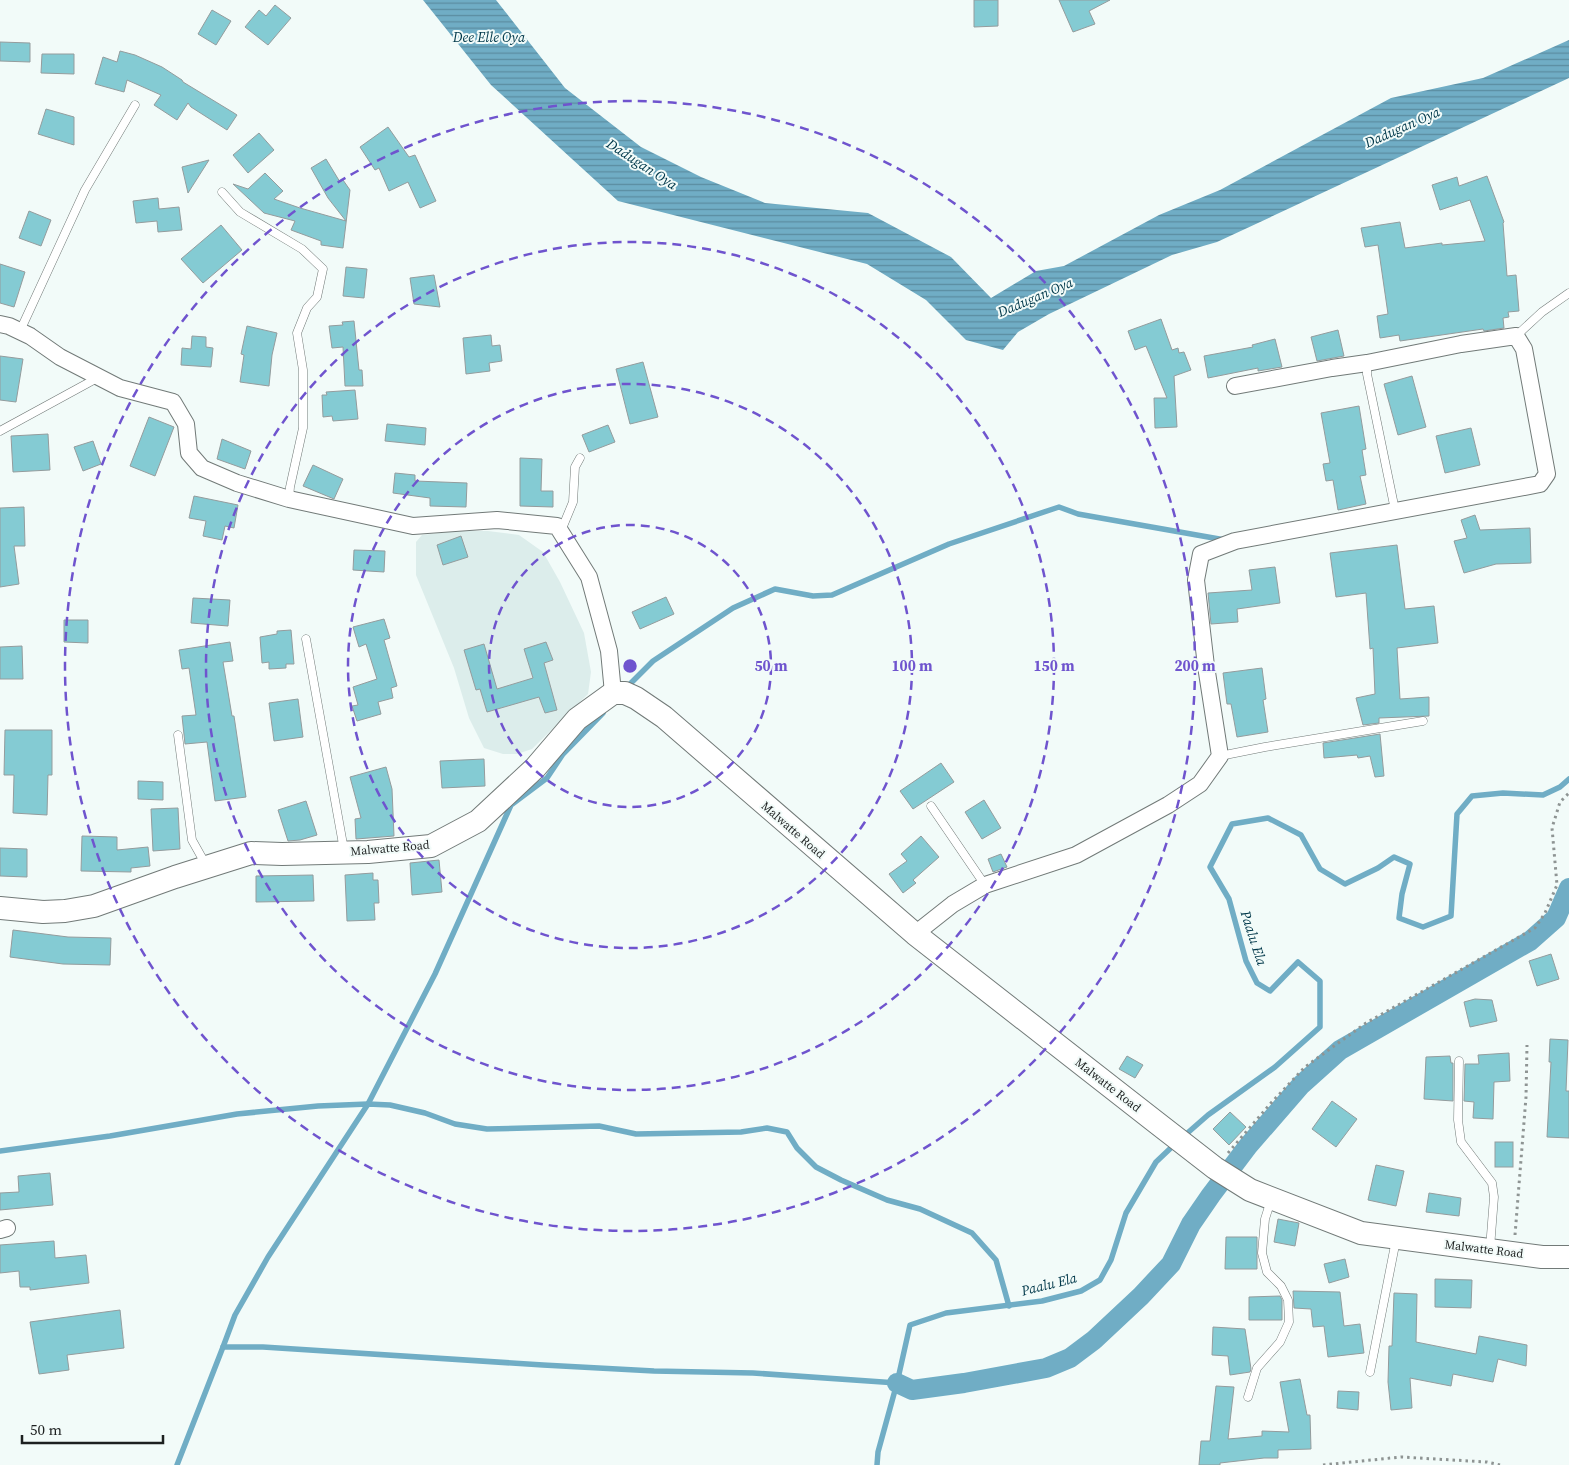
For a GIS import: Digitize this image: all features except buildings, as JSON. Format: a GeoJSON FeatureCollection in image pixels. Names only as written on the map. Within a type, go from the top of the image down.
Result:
{"type":"FeatureCollection","features":[{"type":"Feature","properties":{"kind":"street"},"geometry":{"type":"LineString","coordinates":[[0,324],[20,331],[60,357],[120,388],[173,402],[186,424],[189,453],[202,468],[237,483],[289,498],[414,526],[498,520],[558,526],[589,577],[609,651],[613,693]]}},
{"type":"Feature","properties":{"kind":"street"},"geometry":{"type":"LineString","coordinates":[[915,934],[953,904],[985,885],[1076,855],[1168,805],[1200,784],[1220,756],[1206,666],[1196,580],[1201,554],[1235,542],[1395,510],[1540,484],[1547,474],[1524,349],[1516,336],[1461,344],[1367,363],[1235,386]]}},
{"type":"Feature","properties":{"kind":"street","name":"Malwatte Road"},"geometry":{"type":"LineString","coordinates":[[0,908],[43,912],[65,911],[94,906],[175,877],[251,853],[344,852],[432,846],[478,821],[535,768],[577,719],[613,693],[625,693],[636,698],[664,717],[915,934],[1216,1168],[1250,1190],[1361,1233],[1542,1257],[1569,1258]]}},
{"type":"Feature","properties":{"kind":"lane"},"geometry":{"type":"LineString","coordinates":[[20,331],[85,190],[135,105]]}},
{"type":"Feature","properties":{"kind":"lane"},"geometry":{"type":"LineString","coordinates":[[222,192],[240,212],[302,249],[323,268],[317,297],[307,308],[297,333],[302,370],[303,428],[289,498]]}},
{"type":"Feature","properties":{"kind":"lane"},"geometry":{"type":"LineString","coordinates":[[1516,336],[1542,312],[1569,293]]}},
{"type":"Feature","properties":{"kind":"lane"},"geometry":{"type":"LineString","coordinates":[[1367,363],[1367,374],[1395,510]]}},
{"type":"Feature","properties":{"kind":"lane"},"geometry":{"type":"LineString","coordinates":[[0,431],[99,377]]}},
{"type":"Feature","properties":{"kind":"lane"},"geometry":{"type":"LineString","coordinates":[[560,531],[573,502],[575,467],[580,458]]}},
{"type":"Feature","properties":{"kind":"lane"},"geometry":{"type":"LineString","coordinates":[[306,639],[344,852]]}},
{"type":"Feature","properties":{"kind":"lane"},"geometry":{"type":"LineString","coordinates":[[1220,756],[1423,722]]}},
{"type":"Feature","properties":{"kind":"lane"},"geometry":{"type":"LineString","coordinates":[[178,735],[192,840],[207,867]]}},
{"type":"Feature","properties":{"kind":"lane"},"geometry":{"type":"LineString","coordinates":[[931,806],[985,885]]}},
{"type":"Feature","properties":{"kind":"lane"},"geometry":{"type":"LineString","coordinates":[[1458,1061],[1458,1120],[1461,1142],[1492,1182],[1494,1197],[1490,1250]]}},
{"type":"Feature","properties":{"kind":"lane"},"geometry":{"type":"LineString","coordinates":[[1248,1397],[1257,1368],[1280,1342],[1290,1322],[1288,1300],[1281,1286],[1267,1272],[1262,1253],[1265,1219],[1271,1198]]}},
{"type":"Feature","properties":{"kind":"lane"},"geometry":{"type":"LineString","coordinates":[[1370,1372],[1397,1238]]}},
{"type":"Feature","properties":{"kind":"path"},"geometry":{"type":"LineString","coordinates":[[1216,1168],[1271,1103],[1305,1067],[1366,1023],[1535,928],[1545,913],[1557,886],[1552,828],[1560,802],[1569,793]]}},
{"type":"Feature","properties":{"kind":"path"},"geometry":{"type":"LineString","coordinates":[[1513,1253],[1526,1097],[1527,1045]]}},
{"type":"Feature","properties":{"kind":"path"},"geometry":{"type":"LineString","coordinates":[[1323,1465],[1401,1457],[1487,1462],[1500,1465]]}},
{"type":"Feature","properties":{"kind":"shaded area"},"geometry":{"type":"Polygon","coordinates":[[[454,531],[488,531],[519,535],[543,552],[560,582],[584,633],[591,672],[588,694],[532,749],[517,754],[503,754],[484,748],[469,718],[454,668],[416,575],[416,542],[422,535],[454,531]]]}},
{"type":"Feature","properties":{"kind":"water","name":"Dee Elle Oya"},"geometry":{"type":"Polygon","coordinates":[[[423,0],[496,0],[565,88],[641,147],[701,177],[765,203],[868,213],[951,257],[991,298],[1036,271],[1064,266],[1159,215],[1220,190],[1391,98],[1483,78],[1569,40],[1569,78],[1217,242],[1172,255],[1049,314],[1018,332],[1003,350],[966,340],[926,300],[867,264],[618,201],[491,85],[423,0]]]}},
{"type":"Feature","properties":{"kind":"waterway"},"geometry":{"type":"LineString","coordinates":[[626,688],[653,661],[733,608],[775,589],[813,596],[832,595],[949,544],[1059,507],[1078,514],[1225,540]]}},
{"type":"Feature","properties":{"kind":"waterway"},"geometry":{"type":"LineString","coordinates":[[177,1465],[235,1315],[268,1257],[368,1104],[435,974],[511,805],[547,778],[563,754],[603,713]]}},
{"type":"Feature","properties":{"kind":"waterway","name":"Paalu Ela"},"geometry":{"type":"LineString","coordinates":[[1184,1136],[1208,1115],[1275,1067],[1320,1027],[1320,981],[1298,962],[1270,991],[1257,983],[1246,961],[1229,899],[1210,867],[1232,824],[1268,818],[1301,835],[1320,869],[1345,884],[1378,868],[1394,857],[1410,864],[1402,894],[1399,918],[1423,927],[1451,916],[1457,814],[1472,796],[1503,793],[1543,795],[1560,787],[1569,779]]}},
{"type":"Feature","properties":{"kind":"waterway"},"geometry":{"type":"LineString","coordinates":[[897,1383],[912,1390],[964,1383],[1046,1368],[1070,1358],[1094,1340],[1141,1296],[1171,1264],[1191,1224],[1211,1195],[1248,1146],[1301,1085],[1340,1050],[1530,941],[1556,918],[1569,888]]}},
{"type":"Feature","properties":{"kind":"waterway"},"geometry":{"type":"LineString","coordinates":[[0,1151],[110,1136],[237,1114],[318,1106],[368,1104],[390,1105],[425,1113],[455,1124],[487,1129],[599,1126],[636,1134],[741,1132],[767,1128],[787,1132],[797,1148],[816,1167],[841,1180],[887,1200],[920,1209],[972,1233],[996,1260],[1009,1306]]}},
{"type":"Feature","properties":{"kind":"waterway","name":"Paalu Ela"},"geometry":{"type":"LineString","coordinates":[[877,1465],[878,1452],[897,1383],[910,1325],[946,1313],[1042,1301],[1081,1291],[1100,1280],[1111,1260],[1126,1213],[1156,1162],[1175,1144]]}},
{"type":"Feature","properties":{"kind":"waterway"},"geometry":{"type":"LineString","coordinates":[[223,1347],[263,1347],[654,1371],[753,1373],[897,1383]]}},
{"type":"Feature","properties":{"kind":"water label","name":"Dadugan Oya"},"geometry":{"type":"Point","coordinates":[1402,127]}},
{"type":"Feature","properties":{"kind":"water label","name":"Dadugan Oya"},"geometry":{"type":"Point","coordinates":[642,164]}},
{"type":"Feature","properties":{"kind":"water label","name":"Dadugan Oya"},"geometry":{"type":"Point","coordinates":[1035,297]}}]}
